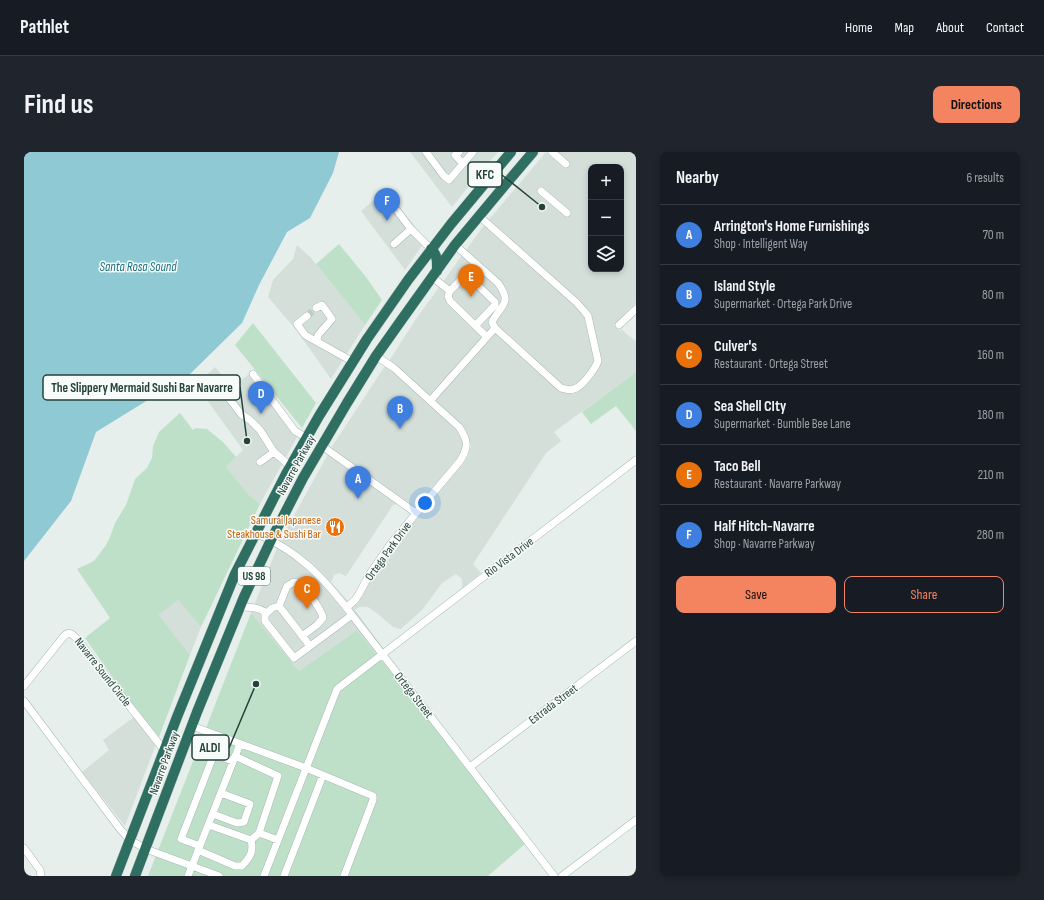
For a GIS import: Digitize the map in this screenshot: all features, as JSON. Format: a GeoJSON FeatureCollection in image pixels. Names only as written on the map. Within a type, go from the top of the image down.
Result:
{"type":"FeatureCollection","features":[{"type":"Feature","properties":{"kind":"highway","name":"Navarre Parkway"},"geometry":{"type":"LineString","coordinates":[[116,876],[164,750],[235,574],[290,466],[353,361],[408,280],[451,224],[511,152]]}},
{"type":"Feature","properties":{"kind":"highway","name":"Navarre Parkway"},"geometry":{"type":"LineString","coordinates":[[136,876],[192,726],[240,607],[271,540],[303,478],[376,356],[457,243],[533,152]]}},
{"type":"Feature","properties":{"kind":"highway"},"geometry":{"type":"LineString","coordinates":[[451,224],[457,243]]}},
{"type":"Feature","properties":{"kind":"highway"},"geometry":{"type":"LineString","coordinates":[[431,249],[436,256],[434,274]]}},
{"type":"Feature","properties":{"kind":"street"},"geometry":{"type":"LineString","coordinates":[[426,152],[444,176],[449,180],[473,152]]}},
{"type":"Feature","properties":{"kind":"street"},"geometry":{"type":"LineString","coordinates":[[459,152],[454,155],[463,164]]}},
{"type":"Feature","properties":{"kind":"street"},"geometry":{"type":"LineString","coordinates":[[552,152],[566,164]]}},
{"type":"Feature","properties":{"kind":"street"},"geometry":{"type":"LineString","coordinates":[[541,191],[567,213]]}},
{"type":"Feature","properties":{"kind":"street"},"geometry":{"type":"LineString","coordinates":[[395,208],[411,230],[431,249]]}},
{"type":"Feature","properties":{"kind":"street"},"geometry":{"type":"LineString","coordinates":[[457,243],[476,264],[498,283],[503,290],[505,302],[492,322],[495,328],[561,388],[567,390],[581,386],[598,361],[588,316],[576,302],[479,216]]}},
{"type":"Feature","properties":{"kind":"street"},"geometry":{"type":"LineString","coordinates":[[394,244],[411,230]]}},
{"type":"Feature","properties":{"kind":"street"},"geometry":{"type":"LineString","coordinates":[[476,264],[450,291],[448,296],[450,301],[487,337]]}},
{"type":"Feature","properties":{"kind":"street"},"geometry":{"type":"LineString","coordinates":[[434,274],[450,291]]}},
{"type":"Feature","properties":{"kind":"street"},"geometry":{"type":"LineString","coordinates":[[466,274],[495,302],[495,305],[476,325]]}},
{"type":"Feature","properties":{"kind":"street"},"geometry":{"type":"LineString","coordinates":[[316,308],[322,305],[332,318],[318,335],[318,343]]}},
{"type":"Feature","properties":{"kind":"street"},"geometry":{"type":"LineString","coordinates":[[620,326],[636,308]]}},
{"type":"Feature","properties":{"kind":"street"},"geometry":{"type":"LineString","coordinates":[[307,316],[297,324],[305,335],[353,361]]}},
{"type":"Feature","properties":{"kind":"street"},"geometry":{"type":"LineString","coordinates":[[430,401],[495,328]]}},
{"type":"Feature","properties":{"kind":"street","name":"Ortega Park Drive"},"geometry":{"type":"LineString","coordinates":[[346,608],[355,600],[369,574],[392,542],[460,461],[465,454],[467,447],[466,439],[459,427],[394,368],[376,356]]}},
{"type":"Feature","properties":{"kind":"street"},"geometry":{"type":"LineString","coordinates":[[253,374],[295,431],[306,438]]}},
{"type":"Feature","properties":{"kind":"street"},"geometry":{"type":"LineString","coordinates":[[225,393],[241,414],[250,420],[260,430],[274,452],[290,466]]}},
{"type":"Feature","properties":{"kind":"street"},"geometry":{"type":"LineString","coordinates":[[322,446],[416,513]]}},
{"type":"Feature","properties":{"kind":"street"},"geometry":{"type":"LineString","coordinates":[[260,462],[274,452]]}},
{"type":"Feature","properties":{"kind":"street","name":"Rio Vista Drive"},"geometry":{"type":"LineString","coordinates":[[264,876],[337,688],[636,460]]}},
{"type":"Feature","properties":{"kind":"street","name":"Ortega Street"},"geometry":{"type":"LineString","coordinates":[[256,533],[286,549],[311,568],[328,585],[554,876]]}},
{"type":"Feature","properties":{"kind":"street"},"geometry":{"type":"LineString","coordinates":[[279,606],[287,586],[294,582],[300,584],[306,590],[322,613],[323,618],[317,625],[302,636]]}},
{"type":"Feature","properties":{"kind":"street"},"geometry":{"type":"LineString","coordinates":[[279,606],[272,608],[265,614],[265,621],[294,658],[352,615]]}},
{"type":"Feature","properties":{"kind":"street"},"geometry":{"type":"LineString","coordinates":[[279,606],[310,646]]}},
{"type":"Feature","properties":{"kind":"street"},"geometry":{"type":"LineString","coordinates":[[240,607],[260,609],[267,613]]}},
{"type":"Feature","properties":{"kind":"street","name":"Navarre Sound Circle"},"geometry":{"type":"LineString","coordinates":[[24,686],[64,636],[68,633],[72,633],[164,750]]}},
{"type":"Feature","properties":{"kind":"street","name":"Estrada Street"},"geometry":{"type":"LineString","coordinates":[[470,767],[636,641]]}},
{"type":"Feature","properties":{"kind":"street"},"geometry":{"type":"LineString","coordinates":[[24,701],[120,829],[130,840],[146,849],[219,876]]}},
{"type":"Feature","properties":{"kind":"street"},"geometry":{"type":"LineString","coordinates":[[192,726],[306,768],[373,796],[373,800],[344,876]]}},
{"type":"Feature","properties":{"kind":"street"},"geometry":{"type":"LineString","coordinates":[[188,876],[240,744]]}},
{"type":"Feature","properties":{"kind":"street"},"geometry":{"type":"LineString","coordinates":[[214,754],[234,759],[278,776],[259,833],[251,840],[253,848],[250,858],[242,866],[235,866],[182,839],[214,754]]}},
{"type":"Feature","properties":{"kind":"street"},"geometry":{"type":"LineString","coordinates":[[284,876],[323,775]]}},
{"type":"Feature","properties":{"kind":"street"},"geometry":{"type":"LineString","coordinates":[[213,814],[237,823],[244,822],[250,804],[221,793]]}},
{"type":"Feature","properties":{"kind":"street"},"geometry":{"type":"LineString","coordinates":[[562,876],[636,820]]}},
{"type":"Feature","properties":{"kind":"street"},"geometry":{"type":"LineString","coordinates":[[208,825],[251,840]]}},
{"type":"Feature","properties":{"kind":"street"},"geometry":{"type":"LineString","coordinates":[[259,833],[278,840]]}},
{"type":"Feature","properties":{"kind":"street"},"geometry":{"type":"LineString","coordinates":[[24,848],[40,870],[41,876]]}},
{"type":"Feature","properties":{"kind":"shaded area"},"geometry":{"type":"Polygon","coordinates":[[[410,152],[498,152],[452,207],[410,152]]]}},
{"type":"Feature","properties":{"kind":"shaded area"},"geometry":{"type":"Polygon","coordinates":[[[546,152],[566,169],[570,164],[557,152],[636,152],[636,303],[614,325],[620,331],[622,329],[636,341],[636,372],[554,432],[561,441],[546,453],[473,564],[481,573],[462,588],[462,579],[456,574],[442,583],[423,609],[401,629],[393,627],[368,607],[359,607],[355,610],[382,648],[351,608],[358,603],[372,577],[395,545],[464,463],[471,447],[466,430],[461,424],[389,361],[416,319],[482,228],[546,152]]]}},
{"type":"Feature","properties":{"kind":"shaded area"},"geometry":{"type":"Polygon","coordinates":[[[385,190],[426,240],[405,270],[361,211],[385,190]]]}},
{"type":"Feature","properties":{"kind":"shaded area"},"geometry":{"type":"Polygon","coordinates":[[[297,245],[311,258],[365,325],[331,379],[297,331],[268,297],[273,280],[293,259],[297,245]]]}},
{"type":"Feature","properties":{"kind":"shaded area"},"geometry":{"type":"Polygon","coordinates":[[[385,366],[456,429],[462,440],[462,452],[415,508],[331,448],[385,366]]]}},
{"type":"Feature","properties":{"kind":"shaded area"},"geometry":{"type":"Polygon","coordinates":[[[215,367],[232,387],[249,374],[292,433],[297,437],[260,504],[250,496],[226,467],[243,450],[196,385],[215,367]]]}},
{"type":"Feature","properties":{"kind":"shaded area"},"geometry":{"type":"Polygon","coordinates":[[[328,454],[402,507],[397,504],[393,505],[346,576],[339,573],[334,575],[331,582],[348,601],[347,602],[313,565],[280,541],[328,454]]]}},
{"type":"Feature","properties":{"kind":"shaded area"},"geometry":{"type":"Polygon","coordinates":[[[277,548],[309,570],[325,587],[380,657],[357,630],[299,671],[251,613],[277,548]]]}},
{"type":"Feature","properties":{"kind":"shaded area"},"geometry":{"type":"Polygon","coordinates":[[[178,599],[201,627],[190,655],[159,615],[178,599]]]}},
{"type":"Feature","properties":{"kind":"shaded area"},"geometry":{"type":"Polygon","coordinates":[[[134,717],[156,744],[125,826],[82,772],[109,750],[103,740],[134,717]]]}},
{"type":"Feature","properties":{"kind":"green space"},"geometry":{"type":"Polygon","coordinates":[[[339,244],[366,277],[382,300],[365,325],[316,264],[339,244]]]}},
{"type":"Feature","properties":{"kind":"green space"},"geometry":{"type":"Polygon","coordinates":[[[253,323],[316,403],[302,428],[235,345],[253,323]]]}},
{"type":"Feature","properties":{"kind":"green space"},"geometry":{"type":"Polygon","coordinates":[[[636,372],[636,431],[616,406],[591,424],[582,412],[636,372]]]}},
{"type":"Feature","properties":{"kind":"green space"},"geometry":{"type":"Polygon","coordinates":[[[180,413],[193,430],[196,428],[207,429],[223,442],[236,457],[226,467],[250,496],[260,504],[201,627],[178,600],[159,615],[190,655],[159,737],[121,689],[85,638],[110,618],[77,569],[94,561],[106,545],[115,523],[126,505],[135,479],[147,468],[152,458],[153,446],[159,432],[180,413]]]}},
{"type":"Feature","properties":{"kind":"green space"},"geometry":{"type":"Polygon","coordinates":[[[251,613],[299,671],[357,630],[416,703],[525,844],[488,876],[148,876],[251,613]]]}},
{"type":"Feature","properties":{"kind":"water","name":"Santa Rosa Sound"},"geometry":{"type":"Polygon","coordinates":[[[24,152],[339,152],[333,173],[310,218],[287,232],[259,285],[242,323],[190,374],[96,432],[71,501],[24,561],[24,152]]]}},
{"type":"Feature","properties":{"kind":"tunnel"},"geometry":{"type":"LineString","coordinates":[[307,316],[316,308]]}},
{"type":"Feature","properties":{"kind":"place","name":"KFC"},"geometry":{"type":"Point","coordinates":[542,207]}},
{"type":"Feature","properties":{"kind":"place","name":"Half Hitch-Navarre"},"geometry":{"type":"Point","coordinates":[387,221]}},
{"type":"Feature","properties":{"kind":"place","name":"Taco Bell"},"geometry":{"type":"Point","coordinates":[471,297]}},
{"type":"Feature","properties":{"kind":"place","name":"Sea Shell CIty"},"geometry":{"type":"Point","coordinates":[261,414]}},
{"type":"Feature","properties":{"kind":"place","name":"Island Style"},"geometry":{"type":"Point","coordinates":[400,429]}},
{"type":"Feature","properties":{"kind":"place","name":"The Slippery Mermaid Sushi Bar Navarre"},"geometry":{"type":"Point","coordinates":[247,441]}},
{"type":"Feature","properties":{"kind":"place","name":"Arrington's Home Furnishings"},"geometry":{"type":"Point","coordinates":[358,499]}},
{"type":"Feature","properties":{"kind":"place","name":"Samurai Japanese Steakhouse & Sushi Bar"},"geometry":{"type":"Point","coordinates":[335,527]}},
{"type":"Feature","properties":{"kind":"place","name":"Culver's"},"geometry":{"type":"Point","coordinates":[307,609]}},
{"type":"Feature","properties":{"kind":"place","name":"ALDI"},"geometry":{"type":"Point","coordinates":[256,684]}}]}
